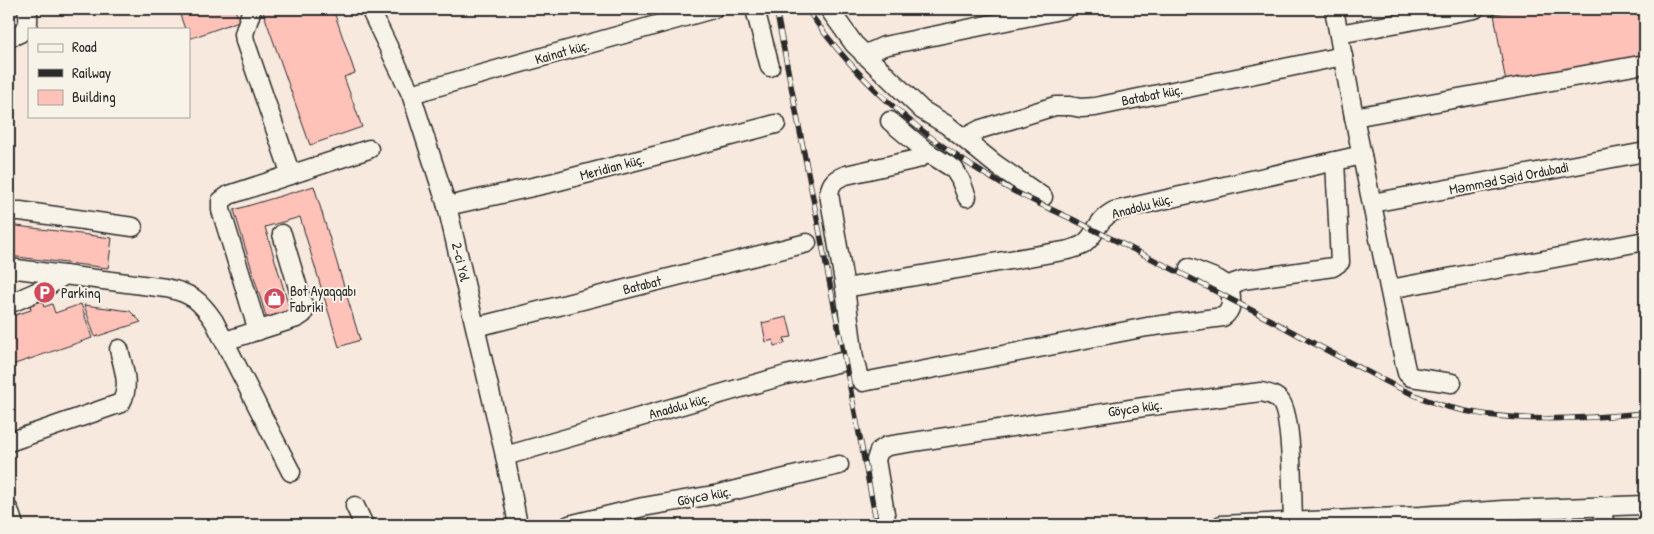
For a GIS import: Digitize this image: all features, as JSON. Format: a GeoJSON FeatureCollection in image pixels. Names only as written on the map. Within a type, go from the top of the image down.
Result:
{"type":"FeatureCollection","features":[{"type":"Feature","properties":{"kind":"street"},"geometry":{"type":"LineString","coordinates":[[9,37],[22,32],[28,25],[27,9]]}},
{"type":"Feature","properties":{"kind":"street"},"geometry":{"type":"LineString","coordinates":[[250,9],[251,12],[244,34],[291,175]]}},
{"type":"Feature","properties":{"kind":"street","name":"2-ci Yol"},"geometry":{"type":"LineString","coordinates":[[370,9],[411,94],[447,206],[505,456],[518,525]]}},
{"type":"Feature","properties":{"kind":"street","name":"Kainat küç."},"geometry":{"type":"LineString","coordinates":[[411,94],[713,9]]}},
{"type":"Feature","properties":{"kind":"street"},"geometry":{"type":"LineString","coordinates":[[755,9],[770,67]]}},
{"type":"Feature","properties":{"kind":"street"},"geometry":{"type":"LineString","coordinates":[[828,9],[854,44],[922,110],[964,138],[995,164],[1043,197]]}},
{"type":"Feature","properties":{"kind":"street"},"geometry":{"type":"LineString","coordinates":[[864,54],[884,46],[1066,9]]}},
{"type":"Feature","properties":{"kind":"street"},"geometry":{"type":"LineString","coordinates":[[1334,9],[1354,117],[1407,373],[1411,377],[1452,383]]}},
{"type":"Feature","properties":{"kind":"street"},"geometry":{"type":"LineString","coordinates":[[1339,34],[1443,12],[1475,9]]}},
{"type":"Feature","properties":{"kind":"street","name":"Batabat küç."},"geometry":{"type":"LineString","coordinates":[[964,138],[980,129],[1055,106],[1082,108],[1095,106],[1343,56]]}},
{"type":"Feature","properties":{"kind":"street"},"geometry":{"type":"LineString","coordinates":[[1354,117],[1645,64]]}},
{"type":"Feature","properties":{"kind":"street"},"geometry":{"type":"LineString","coordinates":[[890,121],[927,152],[954,169],[967,197]]}},
{"type":"Feature","properties":{"kind":"street","name":"Meridian küç."},"geometry":{"type":"LineString","coordinates":[[447,206],[555,182],[776,124]]}},
{"type":"Feature","properties":{"kind":"street"},"geometry":{"type":"LineString","coordinates":[[258,331],[221,210],[221,201],[229,195],[369,149]]}},
{"type":"Feature","properties":{"kind":"street"},"geometry":{"type":"LineString","coordinates":[[927,152],[917,159],[846,175],[836,179],[831,184],[829,194],[845,288],[854,359],[859,378],[863,382],[1138,328],[1223,317],[1229,313],[1231,308],[1230,287]]}},
{"type":"Feature","properties":{"kind":"street","name":"Məmməd Səid Ordubadi"},"geometry":{"type":"LineString","coordinates":[[1372,203],[1645,152]]}},
{"type":"Feature","properties":{"kind":"street","name":"Anadolu küç."},"geometry":{"type":"LineString","coordinates":[[845,288],[1069,250],[1084,244],[1095,231],[1100,221],[1114,211],[1362,155]]}},
{"type":"Feature","properties":{"kind":"street"},"geometry":{"type":"LineString","coordinates":[[1230,287],[1243,280],[1333,267],[1340,262],[1334,161]]}},
{"type":"Feature","properties":{"kind":"street"},"geometry":{"type":"LineString","coordinates":[[9,211],[133,227]]}},
{"type":"Feature","properties":{"kind":"street"},"geometry":{"type":"LineString","coordinates":[[225,342],[297,318],[303,314],[304,308],[282,234]]}},
{"type":"Feature","properties":{"kind":"street"},"geometry":{"type":"LineString","coordinates":[[1390,290],[1645,240]]}},
{"type":"Feature","properties":{"kind":"street","name":"Batabat"},"geometry":{"type":"LineString","coordinates":[[476,326],[808,243]]}},
{"type":"Feature","properties":{"kind":"street"},"geometry":{"type":"LineString","coordinates":[[9,268],[181,291],[191,295],[207,310],[291,472]]}},
{"type":"Feature","properties":{"kind":"street"},"geometry":{"type":"LineString","coordinates":[[1189,268],[1217,279],[1230,287]]}},
{"type":"Feature","properties":{"kind":"street"},"geometry":{"type":"LineString","coordinates":[[9,304],[45,288],[65,275]]}},
{"type":"Feature","properties":{"kind":"street"},"geometry":{"type":"LineString","coordinates":[[9,442],[121,403],[125,396],[127,384],[119,349]]}},
{"type":"Feature","properties":{"kind":"street","name":"Anadolu küç."},"geometry":{"type":"LineString","coordinates":[[505,456],[786,375],[854,359]]}},
{"type":"Feature","properties":{"kind":"street","name":"Göycə küç."},"geometry":{"type":"LineString","coordinates":[[887,525],[876,460],[880,451],[887,446],[1150,406],[1261,392],[1273,395],[1281,402],[1285,411],[1290,458],[1293,523]]}},
{"type":"Feature","properties":{"kind":"street","name":"Göycə küç."},"geometry":{"type":"LineString","coordinates":[[569,525],[643,507],[719,494],[839,465]]}},
{"type":"Feature","properties":{"kind":"street"},"geometry":{"type":"LineString","coordinates":[[1221,525],[1506,518],[1601,506],[1645,505]]}},
{"type":"Feature","properties":{"kind":"street"},"geometry":{"type":"LineString","coordinates":[[354,506],[364,525]]}},
{"type":"Feature","properties":{"kind":"street"},"geometry":{"type":"LineString","coordinates":[[1601,506],[1605,525]]}},
{"type":"Feature","properties":{"kind":"street"},"geometry":{"type":"LineString","coordinates":[[9,510],[14,525]]}},
{"type":"Feature","properties":{"kind":"building"},"geometry":{"type":"Polygon","coordinates":[[[178,9],[235,9],[239,21],[190,39],[190,28],[185,28],[178,9]]]}},
{"type":"Feature","properties":{"kind":"building"},"geometry":{"type":"Polygon","coordinates":[[[262,9],[333,9],[355,73],[344,77],[362,127],[310,145],[262,9]]]}},
{"type":"Feature","properties":{"kind":"building"},"geometry":{"type":"Polygon","coordinates":[[[1524,9],[1645,9],[1645,58],[1506,83],[1494,14],[1524,9]]]}},
{"type":"Feature","properties":{"kind":"building"},"geometry":{"type":"Polygon","coordinates":[[[314,186],[360,340],[339,347],[300,217],[265,227],[291,313],[267,320],[234,210],[314,186]]]}},
{"type":"Feature","properties":{"kind":"building"},"geometry":{"type":"Polygon","coordinates":[[[9,225],[112,238],[108,268],[9,256],[9,225]]]}},
{"type":"Feature","properties":{"kind":"building"},"geometry":{"type":"Polygon","coordinates":[[[42,301],[44,307],[52,304],[55,313],[81,304],[92,338],[9,366],[9,317],[31,310],[30,305],[42,301]]]}},
{"type":"Feature","properties":{"kind":"building"},"geometry":{"type":"Polygon","coordinates":[[[84,305],[130,311],[141,322],[95,337],[84,305]]]}},
{"type":"Feature","properties":{"kind":"building"},"geometry":{"type":"Polygon","coordinates":[[[787,317],[792,337],[784,338],[785,343],[774,346],[773,340],[766,342],[762,323],[787,317]]]}},
{"type":"Feature","properties":{"kind":"railway"},"geometry":{"type":"LineString","coordinates":[[776,9],[877,525]]}},
{"type":"Feature","properties":{"kind":"railway"},"geometry":{"type":"LineString","coordinates":[[807,9],[848,61],[895,108],[947,149],[975,168],[1020,194],[1193,279],[1396,387],[1448,407],[1497,416],[1546,419],[1645,413]]}},
{"type":"Feature","properties":{"kind":"place","name":"Parkinq"},"geometry":{"type":"Point","coordinates":[45,293]}},
{"type":"Feature","properties":{"kind":"place","name":"Bot Ayaqqabı Fabriki"},"geometry":{"type":"Point","coordinates":[274,299]}}]}
